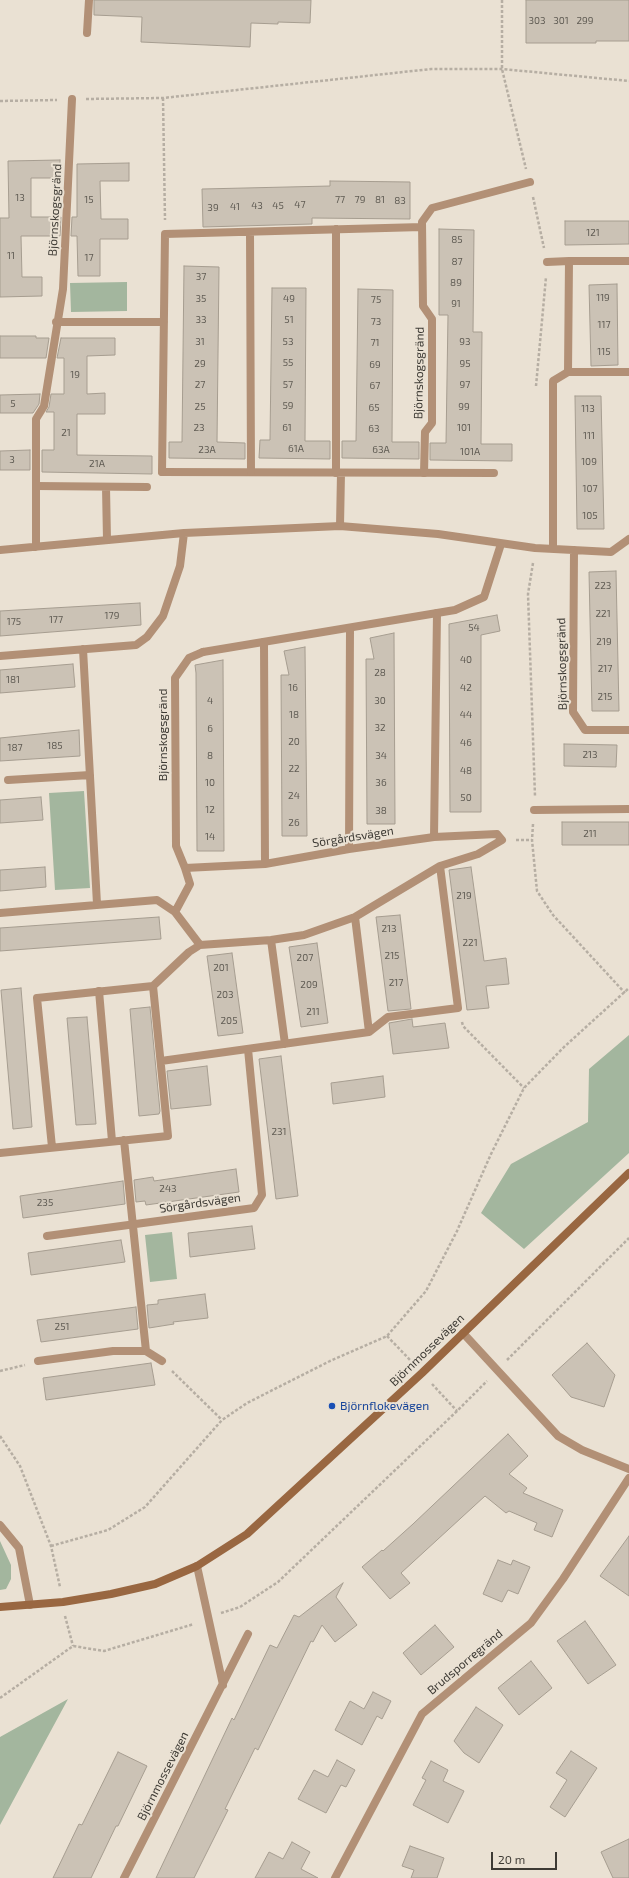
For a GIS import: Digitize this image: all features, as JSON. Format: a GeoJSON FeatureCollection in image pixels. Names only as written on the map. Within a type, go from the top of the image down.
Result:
{"type":"FeatureCollection","features":[{"type":"Feature","properties":{"kind":"street"},"geometry":{"type":"LineString","coordinates":[[87,33],[89,0]]}},
{"type":"Feature","properties":{"kind":"street","name":"Björnskogsgränd"},"geometry":{"type":"LineString","coordinates":[[36,547],[36,419],[44,406],[56,322],[63,289],[72,99]]}},
{"type":"Feature","properties":{"kind":"street","name":"Björnskogsgränd"},"geometry":{"type":"LineString","coordinates":[[424,473],[425,432],[432,423],[432,319],[423,306],[422,222],[432,208],[530,182]]}},
{"type":"Feature","properties":{"kind":"street"},"geometry":{"type":"LineString","coordinates":[[422,227],[165,234],[162,472],[494,473]]}},
{"type":"Feature","properties":{"kind":"street"},"geometry":{"type":"LineString","coordinates":[[336,229],[338,473],[340,526]]}},
{"type":"Feature","properties":{"kind":"street"},"geometry":{"type":"LineString","coordinates":[[250,232],[252,472]]}},
{"type":"Feature","properties":{"kind":"street"},"geometry":{"type":"LineString","coordinates":[[568,372],[569,261]]}},
{"type":"Feature","properties":{"kind":"street"},"geometry":{"type":"LineString","coordinates":[[547,262],[629,261]]}},
{"type":"Feature","properties":{"kind":"street"},"geometry":{"type":"LineString","coordinates":[[56,322],[164,322]]}},
{"type":"Feature","properties":{"kind":"street"},"geometry":{"type":"LineString","coordinates":[[553,549],[553,381],[568,372],[629,372]]}},
{"type":"Feature","properties":{"kind":"street"},"geometry":{"type":"LineString","coordinates":[[36,486],[147,487]]}},
{"type":"Feature","properties":{"kind":"street"},"geometry":{"type":"LineString","coordinates":[[106,487],[107,540]]}},
{"type":"Feature","properties":{"kind":"street"},"geometry":{"type":"LineString","coordinates":[[0,550],[184,533],[340,526],[438,534],[501,544],[553,549],[611,552],[629,539]]}},
{"type":"Feature","properties":{"kind":"street"},"geometry":{"type":"LineString","coordinates":[[0,656],[136,645],[147,637],[163,616],[180,566],[184,533]]}},
{"type":"Feature","properties":{"kind":"street","name":"Björnskogsgränd"},"geometry":{"type":"LineString","coordinates":[[185,868],[176,846],[175,678],[189,658],[203,652],[455,610],[484,597],[501,544]]}},
{"type":"Feature","properties":{"kind":"street","name":"Björnskogsgränd"},"geometry":{"type":"LineString","coordinates":[[574,550],[573,712],[585,730],[629,730]]}},
{"type":"Feature","properties":{"kind":"street"},"geometry":{"type":"LineString","coordinates":[[434,837],[437,613]]}},
{"type":"Feature","properties":{"kind":"street"},"geometry":{"type":"LineString","coordinates":[[349,849],[350,628]]}},
{"type":"Feature","properties":{"kind":"street"},"geometry":{"type":"LineString","coordinates":[[264,642],[265,864]]}},
{"type":"Feature","properties":{"kind":"street"},"geometry":{"type":"LineString","coordinates":[[83,649],[97,904]]}},
{"type":"Feature","properties":{"kind":"street"},"geometry":{"type":"LineString","coordinates":[[8,780],[90,776]]}},
{"type":"Feature","properties":{"kind":"street"},"geometry":{"type":"LineString","coordinates":[[534,810],[629,809]]}},
{"type":"Feature","properties":{"kind":"street","name":"Sörgårdsvägen"},"geometry":{"type":"LineString","coordinates":[[185,868],[265,864],[349,849],[434,837],[497,834],[502,840],[478,854],[440,866],[355,918],[304,935],[271,940],[200,945]]}},
{"type":"Feature","properties":{"kind":"street"},"geometry":{"type":"LineString","coordinates":[[161,1061],[370,1032],[388,1017],[458,1008],[440,866]]}},
{"type":"Feature","properties":{"kind":"street"},"geometry":{"type":"LineString","coordinates":[[175,912],[190,884],[185,868]]}},
{"type":"Feature","properties":{"kind":"street"},"geometry":{"type":"LineString","coordinates":[[0,913],[157,900],[175,912],[200,945],[189,952],[153,986],[37,998],[52,1147]]}},
{"type":"Feature","properties":{"kind":"street"},"geometry":{"type":"LineString","coordinates":[[355,918],[370,1032]]}},
{"type":"Feature","properties":{"kind":"street"},"geometry":{"type":"LineString","coordinates":[[271,940],[285,1044]]}},
{"type":"Feature","properties":{"kind":"street"},"geometry":{"type":"LineString","coordinates":[[0,1153],[168,1136],[153,986]]}},
{"type":"Feature","properties":{"kind":"street"},"geometry":{"type":"LineString","coordinates":[[99,992],[112,1142]]}},
{"type":"Feature","properties":{"kind":"street","name":"Sörgårdsvägen"},"geometry":{"type":"LineString","coordinates":[[47,1236],[254,1208],[262,1195],[248,1049]]}},
{"type":"Feature","properties":{"kind":"street"},"geometry":{"type":"LineString","coordinates":[[124,1140],[146,1351]]}},
{"type":"Feature","properties":{"kind":"street","name":"Björnmossevägen"},"geometry":{"type":"LineString","coordinates":[[0,1607],[63,1602],[111,1594],[155,1584],[197,1566],[247,1534],[422,1373],[629,1173]]}},
{"type":"Feature","properties":{"kind":"street"},"geometry":{"type":"LineString","coordinates":[[463,1333],[558,1436],[582,1450],[629,1468]]}},
{"type":"Feature","properties":{"kind":"street"},"geometry":{"type":"LineString","coordinates":[[38,1361],[112,1351],[146,1351],[162,1360]]}},
{"type":"Feature","properties":{"kind":"street","name":"Brudsporregränd"},"geometry":{"type":"LineString","coordinates":[[336,1878],[422,1714],[531,1623],[629,1478]]}},
{"type":"Feature","properties":{"kind":"street"},"geometry":{"type":"LineString","coordinates":[[0,1525],[19,1548],[30,1605]]}},
{"type":"Feature","properties":{"kind":"street"},"geometry":{"type":"LineString","coordinates":[[197,1566],[223,1685]]}},
{"type":"Feature","properties":{"kind":"street","name":"Björnmossevägen"},"geometry":{"type":"LineString","coordinates":[[124,1878],[248,1634]]}},
{"type":"Feature","properties":{"kind":"path"},"geometry":{"type":"LineString","coordinates":[[0,101],[162,98],[431,69],[502,69],[629,81]]}},
{"type":"Feature","properties":{"kind":"path"},"geometry":{"type":"LineString","coordinates":[[162,98],[165,234]]}},
{"type":"Feature","properties":{"kind":"path"},"geometry":{"type":"LineString","coordinates":[[51,1546],[108,1530],[145,1507],[222,1420],[247,1403],[330,1361],[387,1336],[426,1291],[457,1231],[490,1154],[524,1088],[564,1047],[629,988]]}},
{"type":"Feature","properties":{"kind":"path"},"geometry":{"type":"LineString","coordinates":[[458,1008],[463,1026],[524,1088]]}},
{"type":"Feature","properties":{"kind":"path"},"geometry":{"type":"LineString","coordinates":[[0,1698],[73,1646],[104,1651],[200,1622],[240,1606],[278,1582],[452,1417],[629,1238]]}},
{"type":"Feature","properties":{"kind":"path"},"geometry":{"type":"LineString","coordinates":[[162,1360],[222,1420]]}},
{"type":"Feature","properties":{"kind":"path"},"geometry":{"type":"LineString","coordinates":[[0,1371],[38,1361]]}},
{"type":"Feature","properties":{"kind":"path"},"geometry":{"type":"LineString","coordinates":[[0,1436],[20,1466],[51,1546],[63,1602],[65,1620],[73,1646]]}},
{"type":"Feature","properties":{"kind":"green space"},"geometry":{"type":"Polygon","coordinates":[[[127,282],[127,311],[71,312],[70,283],[127,282]]]}},
{"type":"Feature","properties":{"kind":"green space"},"geometry":{"type":"Polygon","coordinates":[[[84,791],[90,888],[55,890],[49,793],[84,791]]]}},
{"type":"Feature","properties":{"kind":"green space"},"geometry":{"type":"Polygon","coordinates":[[[629,1035],[629,1153],[524,1249],[481,1213],[511,1164],[588,1122],[589,1069],[629,1035]]]}},
{"type":"Feature","properties":{"kind":"green space"},"geometry":{"type":"Polygon","coordinates":[[[172,1232],[177,1279],[150,1282],[145,1235],[172,1232]]]}},
{"type":"Feature","properties":{"kind":"green space"},"geometry":{"type":"Polygon","coordinates":[[[0,1541],[11,1565],[11,1579],[6,1589],[0,1590],[0,1541]]]}},
{"type":"Feature","properties":{"kind":"green space"},"geometry":{"type":"Polygon","coordinates":[[[68,1699],[0,1825],[0,1737],[68,1699]]]}},
{"type":"Feature","properties":{"kind":"building"},"geometry":{"type":"Polygon","coordinates":[[[94,0],[311,0],[310,23],[251,23],[250,47],[141,42],[142,17],[94,15],[94,0]]]}},
{"type":"Feature","properties":{"kind":"building"},"geometry":{"type":"Polygon","coordinates":[[[526,0],[629,0],[629,41],[596,41],[596,43],[526,43],[526,0]]]}},
{"type":"Feature","properties":{"kind":"building"},"geometry":{"type":"Polygon","coordinates":[[[60,160],[60,178],[31,178],[31,217],[61,217],[60,236],[21,236],[22,277],[42,277],[42,296],[0,297],[0,218],[9,218],[8,161],[60,160]]]}},
{"type":"Feature","properties":{"kind":"building"},"geometry":{"type":"Polygon","coordinates":[[[129,163],[129,181],[100,181],[101,219],[128,219],[128,239],[100,239],[100,276],[78,276],[77,236],[71,236],[72,217],[77,217],[77,164],[129,163]]]}},
{"type":"Feature","properties":{"kind":"building"},"geometry":{"type":"Polygon","coordinates":[[[330,181],[410,182],[410,219],[312,218],[312,224],[203,227],[202,189],[330,186],[330,181]]]}},
{"type":"Feature","properties":{"kind":"building"},"geometry":{"type":"Polygon","coordinates":[[[565,221],[629,221],[629,244],[565,245],[565,221]]]}},
{"type":"Feature","properties":{"kind":"building"},"geometry":{"type":"Polygon","coordinates":[[[439,229],[474,230],[473,332],[482,332],[481,444],[512,444],[512,461],[430,460],[430,443],[446,443],[448,315],[439,315],[439,229]]]}},
{"type":"Feature","properties":{"kind":"building"},"geometry":{"type":"Polygon","coordinates":[[[184,266],[219,267],[217,442],[245,443],[245,459],[169,458],[169,442],[182,442],[184,266]]]}},
{"type":"Feature","properties":{"kind":"building"},"geometry":{"type":"Polygon","coordinates":[[[617,284],[618,365],[591,366],[589,285],[617,284]]]}},
{"type":"Feature","properties":{"kind":"building"},"geometry":{"type":"Polygon","coordinates":[[[272,288],[306,288],[305,441],[330,441],[330,459],[259,458],[260,440],[270,440],[272,288]]]}},
{"type":"Feature","properties":{"kind":"building"},"geometry":{"type":"Polygon","coordinates":[[[358,289],[393,290],[392,442],[419,442],[419,459],[342,458],[342,441],[356,441],[358,289]]]}},
{"type":"Feature","properties":{"kind":"building"},"geometry":{"type":"Polygon","coordinates":[[[0,336],[36,336],[36,338],[49,338],[46,358],[0,358],[0,336]]]}},
{"type":"Feature","properties":{"kind":"building"},"geometry":{"type":"Polygon","coordinates":[[[61,338],[115,338],[115,355],[87,356],[87,394],[105,393],[105,414],[77,414],[77,455],[152,456],[152,474],[42,472],[42,450],[54,450],[54,412],[46,412],[49,407],[51,394],[64,394],[64,358],[57,358],[61,338]]]}},
{"type":"Feature","properties":{"kind":"building"},"geometry":{"type":"Polygon","coordinates":[[[40,394],[39,404],[33,413],[0,413],[0,395],[40,394]]]}},
{"type":"Feature","properties":{"kind":"building"},"geometry":{"type":"Polygon","coordinates":[[[575,396],[601,396],[604,529],[577,529],[575,396]]]}},
{"type":"Feature","properties":{"kind":"building"},"geometry":{"type":"Polygon","coordinates":[[[30,450],[30,470],[0,470],[0,451],[30,450]]]}},
{"type":"Feature","properties":{"kind":"building"},"geometry":{"type":"Polygon","coordinates":[[[616,571],[619,711],[592,711],[589,572],[616,571]]]}},
{"type":"Feature","properties":{"kind":"building"},"geometry":{"type":"Polygon","coordinates":[[[140,603],[141,625],[0,636],[0,611],[140,603]]]}},
{"type":"Feature","properties":{"kind":"building"},"geometry":{"type":"Polygon","coordinates":[[[497,615],[500,631],[481,635],[481,812],[450,812],[449,624],[497,615]]]}},
{"type":"Feature","properties":{"kind":"building"},"geometry":{"type":"Polygon","coordinates":[[[394,633],[395,824],[367,824],[366,659],[374,659],[370,638],[394,633]]]}},
{"type":"Feature","properties":{"kind":"building"},"geometry":{"type":"Polygon","coordinates":[[[305,647],[307,836],[282,836],[281,675],[289,675],[284,651],[305,647]]]}},
{"type":"Feature","properties":{"kind":"building"},"geometry":{"type":"Polygon","coordinates":[[[223,660],[224,851],[197,851],[195,665],[223,660]]]}},
{"type":"Feature","properties":{"kind":"building"},"geometry":{"type":"Polygon","coordinates":[[[73,664],[75,687],[0,693],[0,670],[73,664]]]}},
{"type":"Feature","properties":{"kind":"building"},"geometry":{"type":"Polygon","coordinates":[[[79,730],[80,756],[0,761],[0,738],[79,730]]]}},
{"type":"Feature","properties":{"kind":"building"},"geometry":{"type":"Polygon","coordinates":[[[564,744],[617,745],[616,767],[564,766],[564,744]]]}},
{"type":"Feature","properties":{"kind":"building"},"geometry":{"type":"Polygon","coordinates":[[[41,797],[43,820],[0,823],[0,800],[41,797]]]}},
{"type":"Feature","properties":{"kind":"building"},"geometry":{"type":"Polygon","coordinates":[[[562,822],[629,822],[629,845],[562,845],[562,822]]]}},
{"type":"Feature","properties":{"kind":"building"},"geometry":{"type":"Polygon","coordinates":[[[45,867],[46,887],[0,891],[0,870],[45,867]]]}},
{"type":"Feature","properties":{"kind":"building"},"geometry":{"type":"Polygon","coordinates":[[[471,867],[484,961],[506,958],[509,984],[486,986],[489,1008],[467,1010],[449,870],[471,867]]]}},
{"type":"Feature","properties":{"kind":"building"},"geometry":{"type":"Polygon","coordinates":[[[400,915],[411,1009],[388,1011],[376,917],[400,915]]]}},
{"type":"Feature","properties":{"kind":"building"},"geometry":{"type":"Polygon","coordinates":[[[159,917],[161,939],[0,951],[0,928],[159,917]]]}},
{"type":"Feature","properties":{"kind":"building"},"geometry":{"type":"Polygon","coordinates":[[[317,943],[328,1023],[301,1027],[289,947],[317,943]]]}},
{"type":"Feature","properties":{"kind":"building"},"geometry":{"type":"Polygon","coordinates":[[[232,953],[243,1033],[218,1036],[207,956],[232,953]]]}},
{"type":"Feature","properties":{"kind":"building"},"geometry":{"type":"Polygon","coordinates":[[[21,988],[32,1127],[13,1129],[1,990],[21,988]]]}},
{"type":"Feature","properties":{"kind":"building"},"geometry":{"type":"Polygon","coordinates":[[[150,1007],[160,1111],[159,1114],[139,1116],[130,1009],[150,1007]]]}},
{"type":"Feature","properties":{"kind":"building"},"geometry":{"type":"Polygon","coordinates":[[[87,1017],[96,1124],[76,1125],[67,1018],[87,1017]]]}},
{"type":"Feature","properties":{"kind":"building"},"geometry":{"type":"Polygon","coordinates":[[[412,1019],[413,1027],[445,1023],[449,1048],[393,1054],[389,1023],[412,1019]]]}},
{"type":"Feature","properties":{"kind":"building"},"geometry":{"type":"Polygon","coordinates":[[[281,1056],[298,1196],[276,1199],[259,1059],[281,1056]]]}},
{"type":"Feature","properties":{"kind":"building"},"geometry":{"type":"Polygon","coordinates":[[[207,1066],[211,1105],[171,1109],[167,1071],[207,1066]]]}},
{"type":"Feature","properties":{"kind":"building"},"geometry":{"type":"Polygon","coordinates":[[[383,1076],[385,1097],[333,1104],[331,1083],[383,1076]]]}},
{"type":"Feature","properties":{"kind":"building"},"geometry":{"type":"Polygon","coordinates":[[[236,1169],[239,1192],[146,1205],[145,1201],[136,1202],[134,1180],[153,1177],[154,1181],[236,1169]]]}},
{"type":"Feature","properties":{"kind":"building"},"geometry":{"type":"Polygon","coordinates":[[[123,1181],[125,1204],[23,1218],[20,1196],[123,1181]]]}},
{"type":"Feature","properties":{"kind":"building"},"geometry":{"type":"Polygon","coordinates":[[[252,1226],[255,1249],[190,1257],[188,1233],[252,1226]]]}},
{"type":"Feature","properties":{"kind":"building"},"geometry":{"type":"Polygon","coordinates":[[[121,1240],[125,1262],[31,1275],[28,1253],[121,1240]]]}},
{"type":"Feature","properties":{"kind":"building"},"geometry":{"type":"Polygon","coordinates":[[[205,1294],[208,1318],[173,1322],[174,1324],[149,1328],[147,1305],[158,1304],[158,1300],[205,1294]]]}},
{"type":"Feature","properties":{"kind":"building"},"geometry":{"type":"Polygon","coordinates":[[[136,1307],[138,1329],[41,1342],[37,1320],[136,1307]]]}},
{"type":"Feature","properties":{"kind":"building"},"geometry":{"type":"Polygon","coordinates":[[[587,1343],[615,1375],[604,1407],[571,1397],[552,1375],[587,1343]]]}},
{"type":"Feature","properties":{"kind":"building"},"geometry":{"type":"Polygon","coordinates":[[[151,1363],[155,1385],[46,1400],[43,1378],[151,1363]]]}},
{"type":"Feature","properties":{"kind":"building"},"geometry":{"type":"Polygon","coordinates":[[[508,1434],[528,1456],[509,1474],[527,1488],[523,1493],[563,1510],[552,1537],[534,1530],[537,1523],[509,1511],[506,1513],[485,1496],[401,1573],[410,1583],[390,1599],[362,1567],[382,1550],[383,1551],[413,1524],[508,1434]]]}},
{"type":"Feature","properties":{"kind":"building"},"geometry":{"type":"Polygon","coordinates":[[[629,1536],[629,1596],[600,1576],[629,1536]]]}},
{"type":"Feature","properties":{"kind":"building"},"geometry":{"type":"Polygon","coordinates":[[[498,1560],[511,1565],[513,1560],[530,1567],[518,1594],[508,1590],[502,1602],[483,1594],[498,1560]]]}},
{"type":"Feature","properties":{"kind":"building"},"geometry":{"type":"Polygon","coordinates":[[[343,1583],[336,1597],[357,1625],[335,1642],[322,1625],[313,1642],[311,1641],[258,1750],[255,1748],[225,1809],[228,1810],[194,1878],[156,1878],[232,1718],[234,1720],[270,1645],[277,1648],[294,1615],[299,1617],[343,1583]]]}},
{"type":"Feature","properties":{"kind":"building"},"geometry":{"type":"Polygon","coordinates":[[[585,1621],[616,1665],[588,1684],[557,1641],[585,1621]]]}},
{"type":"Feature","properties":{"kind":"building"},"geometry":{"type":"Polygon","coordinates":[[[435,1625],[454,1647],[421,1675],[403,1653],[435,1625]]]}},
{"type":"Feature","properties":{"kind":"building"},"geometry":{"type":"Polygon","coordinates":[[[531,1661],[552,1688],[519,1715],[498,1688],[531,1661]]]}},
{"type":"Feature","properties":{"kind":"building"},"geometry":{"type":"Polygon","coordinates":[[[373,1692],[391,1701],[382,1719],[377,1716],[362,1745],[335,1730],[350,1701],[364,1709],[373,1692]]]}},
{"type":"Feature","properties":{"kind":"building"},"geometry":{"type":"Polygon","coordinates":[[[476,1707],[503,1725],[479,1763],[464,1753],[454,1741],[476,1707]]]}},
{"type":"Feature","properties":{"kind":"building"},"geometry":{"type":"Polygon","coordinates":[[[571,1751],[597,1768],[565,1817],[550,1807],[567,1780],[556,1773],[571,1751]]]}},
{"type":"Feature","properties":{"kind":"building"},"geometry":{"type":"Polygon","coordinates":[[[118,1752],[147,1766],[118,1826],[116,1826],[91,1878],[53,1878],[79,1824],[82,1825],[118,1752]]]}},
{"type":"Feature","properties":{"kind":"building"},"geometry":{"type":"Polygon","coordinates":[[[337,1760],[355,1770],[346,1787],[341,1785],[326,1813],[298,1799],[314,1770],[328,1777],[337,1760]]]}},
{"type":"Feature","properties":{"kind":"building"},"geometry":{"type":"Polygon","coordinates":[[[431,1761],[448,1770],[443,1781],[464,1791],[448,1823],[413,1805],[426,1780],[422,1778],[431,1761]]]}},
{"type":"Feature","properties":{"kind":"building"},"geometry":{"type":"Polygon","coordinates":[[[629,1839],[629,1878],[613,1878],[601,1852],[629,1839]]]}},
{"type":"Feature","properties":{"kind":"building"},"geometry":{"type":"Polygon","coordinates":[[[292,1842],[310,1852],[301,1869],[318,1878],[255,1878],[269,1852],[283,1859],[292,1842]]]}},
{"type":"Feature","properties":{"kind":"building"},"geometry":{"type":"Polygon","coordinates":[[[410,1846],[444,1858],[437,1878],[411,1878],[414,1870],[402,1866],[410,1846]]]}},
{"type":"Feature","properties":{"kind":"place","name":"Björnflokevägen"},"geometry":{"type":"Point","coordinates":[332,1406]}}]}
